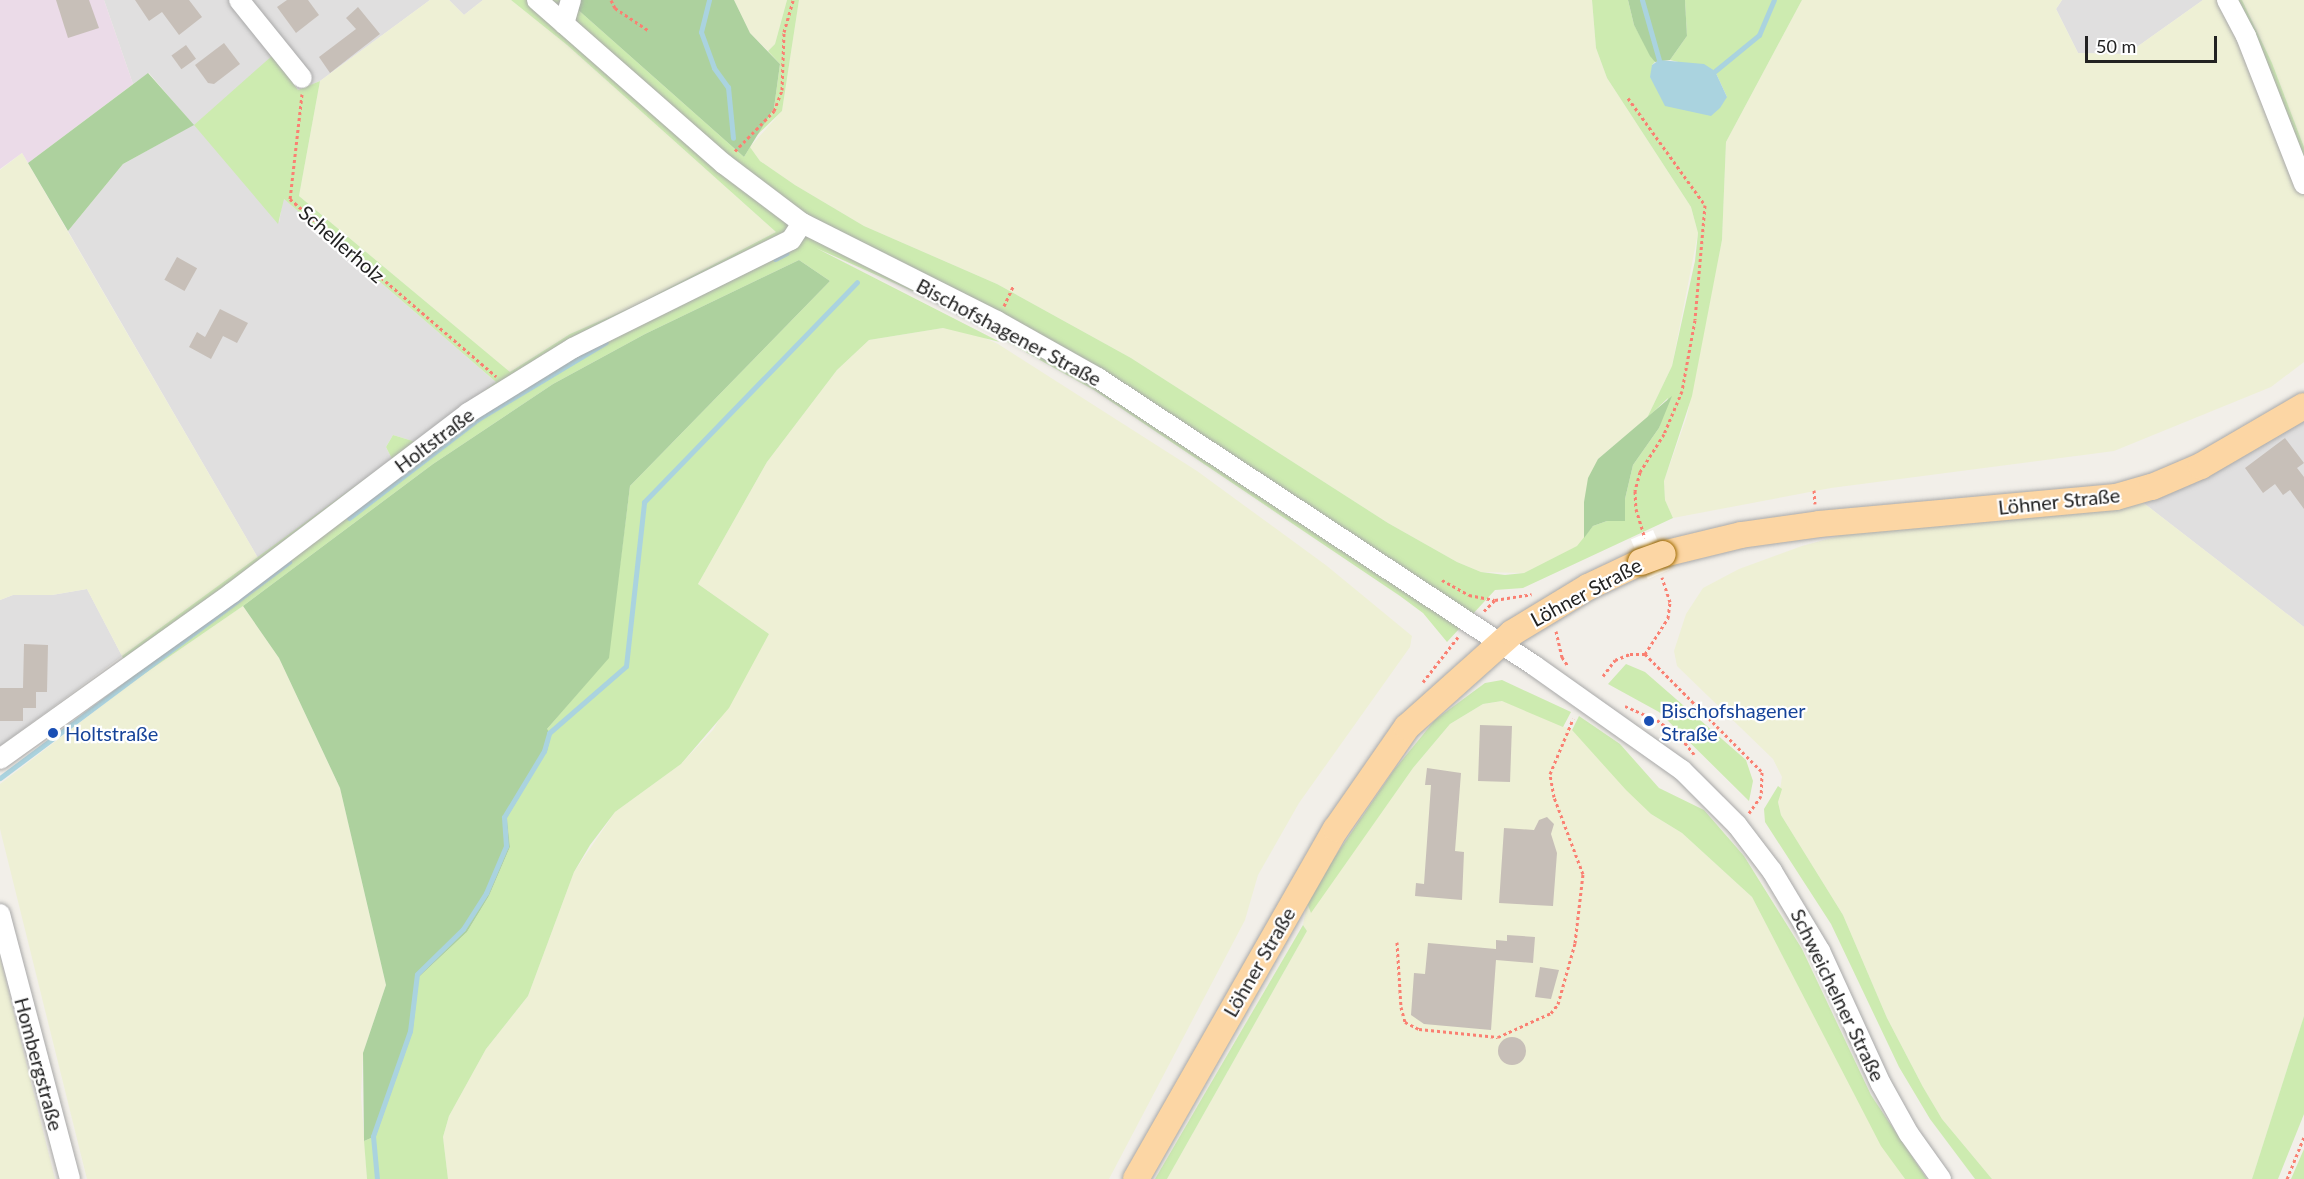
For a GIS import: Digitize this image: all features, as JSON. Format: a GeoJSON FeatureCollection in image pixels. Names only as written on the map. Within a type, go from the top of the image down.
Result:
{"type":"FeatureCollection","features":[{"type":"Feature","properties":{"kind":"main road","name":"Löhner Straße"},"geometry":{"type":"LineString","coordinates":[[1136,1179],[1300,890],[1370,778],[1407,727],[1499,643],[1544,612],[1653,558],[1741,535],[1862,518],[2116,497],[2152,487],[2201,466],[2304,406]]}},
{"type":"Feature","properties":{"kind":"street"},"geometry":{"type":"LineString","coordinates":[[239,0],[302,78]]}},
{"type":"Feature","properties":{"kind":"street","name":"Bischofshagener Straße"},"geometry":{"type":"LineString","coordinates":[[537,0],[724,164],[802,223],[997,321],[1098,378],[1499,643]]}},
{"type":"Feature","properties":{"kind":"street"},"geometry":{"type":"LineString","coordinates":[[564,24],[571,0]]}},
{"type":"Feature","properties":{"kind":"street"},"geometry":{"type":"LineString","coordinates":[[2227,0],[2246,36],[2304,184]]}},
{"type":"Feature","properties":{"kind":"street","name":"Holtstraße"},"geometry":{"type":"LineString","coordinates":[[0,759],[232,593],[468,413],[507,388],[620,324],[792,240],[802,223]]}},
{"type":"Feature","properties":{"kind":"street","name":"Schweichelner Straße"},"geometry":{"type":"LineString","coordinates":[[1499,643],[1661,753],[1737,825],[1797,910],[1881,1084],[1909,1134],[1941,1179]]}},
{"type":"Feature","properties":{"kind":"street","name":"Hombergstraße"},"geometry":{"type":"LineString","coordinates":[[0,914],[70,1179]]}},
{"type":"Feature","properties":{"kind":"path"},"geometry":{"type":"LineString","coordinates":[[611,0],[615,8],[648,30]]}},
{"type":"Feature","properties":{"kind":"path"},"geometry":{"type":"LineString","coordinates":[[724,164],[774,111],[782,90],[784,32],[794,0]]}},
{"type":"Feature","properties":{"kind":"path","name":"Schellerholz"},"geometry":{"type":"LineString","coordinates":[[302,78],[302,117],[290,199],[507,388]]}},
{"type":"Feature","properties":{"kind":"path"},"geometry":{"type":"LineString","coordinates":[[1628,98],[1705,205],[1695,320],[1682,391],[1664,434],[1640,472],[1635,491],[1636,509],[1670,602],[1668,618],[1645,654]]}},
{"type":"Feature","properties":{"kind":"path"},"geometry":{"type":"LineString","coordinates":[[1805,508],[1827,505]]}},
{"type":"Feature","properties":{"kind":"path"},"geometry":{"type":"LineString","coordinates":[[1495,600],[1532,594]]}},
{"type":"Feature","properties":{"kind":"path"},"geometry":{"type":"LineString","coordinates":[[1603,676],[1616,660],[1630,654],[1645,654],[1762,772],[1761,796],[1748,814]]}},
{"type":"Feature","properties":{"kind":"path"},"geometry":{"type":"LineString","coordinates":[[1397,942],[1401,1007],[1405,1022],[1419,1029],[1498,1037],[1551,1013],[1558,1004],[1575,943],[1584,874],[1554,797],[1550,774],[1573,719]]}},
{"type":"Feature","properties":{"kind":"path"},"geometry":{"type":"LineString","coordinates":[[2287,1179],[2304,1137]]}},
{"type":"Feature","properties":{"kind":"shaded area"},"geometry":{"type":"Polygon","coordinates":[[[0,0],[104,0],[133,84],[28,163],[22,153],[0,169],[0,0]]]}},
{"type":"Feature","properties":{"kind":"shaded area"},"geometry":{"type":"Polygon","coordinates":[[[104,0],[430,0],[320,81],[298,90],[287,73],[279,223],[283,198],[496,382],[416,442],[393,435],[386,447],[392,459],[258,558],[68,231],[123,164],[193,125],[149,73],[133,84],[104,0]]]}},
{"type":"Feature","properties":{"kind":"shaded area"},"geometry":{"type":"Polygon","coordinates":[[[449,0],[483,0],[464,15],[449,0]]]}},
{"type":"Feature","properties":{"kind":"shaded area"},"geometry":{"type":"Polygon","coordinates":[[[2062,0],[2203,0],[2127,54],[2078,53],[2056,9],[2062,0]]]}},
{"type":"Feature","properties":{"kind":"shaded area"},"geometry":{"type":"Polygon","coordinates":[[[2304,414],[2304,627],[2141,501],[2304,414]]]}},
{"type":"Feature","properties":{"kind":"shaded area"},"geometry":{"type":"Polygon","coordinates":[[[87,589],[122,656],[0,746],[0,600],[13,595],[52,595],[87,589]]]}},
{"type":"Feature","properties":{"kind":"green space"},"geometry":{"type":"Polygon","coordinates":[[[430,0],[449,0],[464,15],[483,0],[511,0],[567,45],[776,232],[632,307],[570,334],[510,372],[299,196],[320,81],[430,0]]]}},
{"type":"Feature","properties":{"kind":"green space"},"geometry":{"type":"Polygon","coordinates":[[[511,0],[567,0],[744,157],[750,147],[760,161],[795,185],[864,226],[997,284],[1131,358],[1388,523],[1457,562],[1481,572],[1505,575],[1524,573],[1577,546],[1593,526],[1607,521],[1625,521],[1625,499],[1633,465],[1659,428],[1668,398],[1647,418],[1672,366],[1695,261],[1698,233],[1691,207],[1607,78],[1596,48],[1592,0],[1628,0],[1634,25],[1655,62],[1652,65],[1727,97],[1715,71],[1670,60],[1687,36],[1685,0],[1802,0],[1726,142],[1722,240],[1692,396],[1664,481],[1665,500],[1673,518],[1523,588],[1495,590],[1447,642],[1423,613],[1400,596],[1094,390],[930,299],[816,248],[1000,342],[943,328],[869,340],[837,370],[767,462],[698,584],[769,634],[729,708],[681,764],[615,812],[590,845],[574,872],[528,996],[486,1049],[449,1116],[443,1137],[448,1179],[367,1179],[364,1141],[376,1136],[413,1031],[419,977],[467,932],[489,896],[510,847],[507,818],[547,751],[547,729],[608,658],[630,486],[830,281],[799,260],[645,334],[553,384],[433,464],[243,606],[134,681],[122,656],[392,459],[386,447],[393,435],[416,442],[496,382],[284,199],[278,224],[194,125],[273,55],[298,90],[320,81],[299,196],[510,372],[570,334],[632,307],[776,232],[567,45],[511,0]]]}},
{"type":"Feature","properties":{"kind":"green space"},"geometry":{"type":"Polygon","coordinates":[[[567,0],[734,0],[750,33],[780,64],[774,108],[744,157],[567,0]]]}},
{"type":"Feature","properties":{"kind":"green space"},"geometry":{"type":"Polygon","coordinates":[[[734,0],[787,0],[775,44],[768,51],[750,33],[734,0]]]}},
{"type":"Feature","properties":{"kind":"green space"},"geometry":{"type":"Polygon","coordinates":[[[787,0],[799,0],[782,111],[754,138],[774,108],[780,64],[768,51],[775,44],[787,0]]]}},
{"type":"Feature","properties":{"kind":"green space"},"geometry":{"type":"Polygon","coordinates":[[[799,0],[1592,0],[1596,48],[1607,78],[1691,207],[1698,233],[1672,366],[1647,418],[1598,459],[1584,502],[1584,538],[1578,546],[1524,573],[1481,572],[1457,562],[1388,523],[1131,358],[997,284],[864,226],[795,185],[760,161],[750,147],[782,111],[799,0]]]}},
{"type":"Feature","properties":{"kind":"green space"},"geometry":{"type":"Polygon","coordinates":[[[1628,0],[1685,0],[1687,36],[1670,60],[1655,62],[1650,56],[1634,25],[1628,0]]]}},
{"type":"Feature","properties":{"kind":"green space"},"geometry":{"type":"Polygon","coordinates":[[[1802,0],[2062,0],[2056,9],[2078,53],[2127,54],[2203,0],[2221,0],[2304,191],[2304,362],[2271,387],[2114,451],[1831,488],[1673,518],[1665,500],[1664,481],[1687,416],[1722,240],[1726,142],[1802,0]]]}},
{"type":"Feature","properties":{"kind":"green space"},"geometry":{"type":"Polygon","coordinates":[[[2221,0],[2242,0],[2272,63],[2304,147],[2304,191],[2221,0]]]}},
{"type":"Feature","properties":{"kind":"green space"},"geometry":{"type":"Polygon","coordinates":[[[2242,0],[2304,0],[2304,147],[2272,63],[2242,0]]]}},
{"type":"Feature","properties":{"kind":"green space"},"geometry":{"type":"Polygon","coordinates":[[[148,73],[194,125],[123,164],[68,231],[28,163],[148,73]]]}},
{"type":"Feature","properties":{"kind":"green space"},"geometry":{"type":"Polygon","coordinates":[[[22,153],[258,558],[122,656],[87,589],[52,595],[13,595],[0,600],[0,170],[22,153]]]}},
{"type":"Feature","properties":{"kind":"green space"},"geometry":{"type":"Polygon","coordinates":[[[799,260],[830,281],[630,486],[609,658],[547,729],[551,735],[547,751],[507,818],[510,847],[489,896],[467,932],[419,977],[413,1031],[376,1136],[364,1141],[363,1053],[386,985],[340,788],[279,658],[243,606],[433,464],[553,384],[645,334],[799,260]]]}},
{"type":"Feature","properties":{"kind":"green space"},"geometry":{"type":"Polygon","coordinates":[[[943,328],[974,333],[998,344],[1197,471],[1327,566],[1412,636],[1410,647],[1299,803],[1258,875],[1245,920],[1109,1179],[448,1179],[443,1137],[449,1116],[486,1049],[528,996],[574,872],[615,812],[681,764],[713,730],[769,634],[698,584],[767,462],[837,370],[869,340],[943,328]]]}},
{"type":"Feature","properties":{"kind":"green space"},"geometry":{"type":"Polygon","coordinates":[[[1672,396],[1659,428],[1633,465],[1625,499],[1625,521],[1607,521],[1593,526],[1584,538],[1584,502],[1588,478],[1598,459],[1672,396]]]}},
{"type":"Feature","properties":{"kind":"green space"},"geometry":{"type":"Polygon","coordinates":[[[2141,501],[2304,627],[2304,1016],[2252,1179],[1992,1179],[1942,1119],[1923,1087],[1887,1018],[1843,915],[1781,815],[1778,802],[1782,777],[1773,759],[1677,666],[1674,651],[1686,614],[1703,588],[1739,569],[1802,546],[1853,532],[1969,524],[2141,501]]]}},
{"type":"Feature","properties":{"kind":"green space"},"geometry":{"type":"Polygon","coordinates":[[[243,606],[279,658],[340,788],[386,985],[363,1053],[361,1096],[367,1179],[87,1179],[0,829],[0,784],[134,681],[243,606]]]}},
{"type":"Feature","properties":{"kind":"green space"},"geometry":{"type":"Polygon","coordinates":[[[1626,664],[1645,672],[1746,760],[1753,781],[1749,801],[1659,712],[1608,684],[1626,664]]]}},
{"type":"Feature","properties":{"kind":"green space"},"geometry":{"type":"Polygon","coordinates":[[[1502,680],[1571,712],[1563,727],[1502,701],[1483,704],[1450,724],[1413,768],[1311,913],[1307,903],[1317,883],[1394,770],[1435,720],[1485,683],[1502,680]]]}},
{"type":"Feature","properties":{"kind":"green space"},"geometry":{"type":"Polygon","coordinates":[[[1503,701],[1572,730],[1651,814],[1682,833],[1752,897],[1881,1145],[1905,1179],[1167,1179],[1307,931],[1303,925],[1307,903],[1311,912],[1413,768],[1450,724],[1483,704],[1503,701]]]}},
{"type":"Feature","properties":{"kind":"green space"},"geometry":{"type":"Polygon","coordinates":[[[1579,716],[1620,744],[1659,788],[1704,810],[1744,856],[1802,949],[1871,1095],[1927,1179],[1905,1179],[1881,1146],[1752,897],[1682,833],[1651,814],[1626,790],[1572,730],[1579,716]]]}},
{"type":"Feature","properties":{"kind":"green space"},"geometry":{"type":"Polygon","coordinates":[[[1778,786],[1782,789],[1778,802],[1781,815],[1843,915],[1887,1018],[1923,1087],[1942,1119],[1992,1179],[1975,1179],[1930,1119],[1899,1067],[1831,924],[1765,822],[1764,809],[1778,786]]]}},
{"type":"Feature","properties":{"kind":"green space"},"geometry":{"type":"Polygon","coordinates":[[[1303,925],[1307,931],[1167,1179],[1155,1179],[1303,925]]]}},
{"type":"Feature","properties":{"kind":"green space"},"geometry":{"type":"Polygon","coordinates":[[[0,957],[55,1179],[0,1179],[0,957]]]}},
{"type":"Feature","properties":{"kind":"green space"},"geometry":{"type":"Polygon","coordinates":[[[2304,1016],[2304,1114],[2278,1179],[2252,1179],[2304,1016]]]}},
{"type":"Feature","properties":{"kind":"green space"},"geometry":{"type":"Polygon","coordinates":[[[2304,1149],[2304,1179],[2291,1179],[2304,1149]]]}},
{"type":"Feature","properties":{"kind":"water"},"geometry":{"type":"Polygon","coordinates":[[[1659,60],[1704,64],[1715,71],[1727,97],[1720,108],[1711,116],[1665,106],[1650,77],[1652,65],[1659,60]]]}},
{"type":"Feature","properties":{"kind":"pier"},"geometry":{"type":"Polygon","coordinates":[[[1653,530],[1670,570],[1648,579],[1631,539],[1653,530]]]}},
{"type":"Feature","properties":{"kind":"building"},"geometry":{"type":"Polygon","coordinates":[[[56,0],[89,0],[99,28],[68,38],[56,0]]]}},
{"type":"Feature","properties":{"kind":"building"},"geometry":{"type":"Polygon","coordinates":[[[135,0],[189,0],[202,17],[179,35],[162,12],[149,21],[135,0]]]}},
{"type":"Feature","properties":{"kind":"building"},"geometry":{"type":"Polygon","coordinates":[[[287,0],[308,0],[319,15],[296,33],[277,7],[287,0]]]}},
{"type":"Feature","properties":{"kind":"building"},"geometry":{"type":"Polygon","coordinates":[[[358,7],[380,34],[330,73],[319,57],[356,29],[346,18],[358,7]]]}},
{"type":"Feature","properties":{"kind":"building"},"geometry":{"type":"Polygon","coordinates":[[[224,43],[240,64],[214,84],[208,83],[195,65],[224,43]]]}},
{"type":"Feature","properties":{"kind":"building"},"geometry":{"type":"Polygon","coordinates":[[[186,45],[196,59],[181,69],[171,56],[186,45]]]}},
{"type":"Feature","properties":{"kind":"building"},"geometry":{"type":"Polygon","coordinates":[[[177,257],[197,268],[185,291],[164,280],[177,257]]]}},
{"type":"Feature","properties":{"kind":"building"},"geometry":{"type":"Polygon","coordinates":[[[220,309],[248,323],[237,343],[223,336],[211,359],[189,347],[197,332],[205,337],[220,309]]]}},
{"type":"Feature","properties":{"kind":"building"},"geometry":{"type":"Polygon","coordinates":[[[2285,438],[2304,463],[2297,468],[2304,477],[2304,509],[2290,490],[2283,495],[2275,484],[2263,493],[2245,468],[2285,438]]]}},
{"type":"Feature","properties":{"kind":"building"},"geometry":{"type":"Polygon","coordinates":[[[24,644],[48,645],[47,692],[36,692],[36,708],[23,708],[23,721],[0,721],[0,688],[23,688],[24,644]]]}},
{"type":"Feature","properties":{"kind":"building"},"geometry":{"type":"Polygon","coordinates":[[[1480,725],[1512,726],[1510,782],[1478,781],[1480,725]]]}},
{"type":"Feature","properties":{"kind":"building"},"geometry":{"type":"Polygon","coordinates":[[[1427,768],[1461,773],[1455,851],[1464,852],[1462,900],[1415,896],[1416,883],[1424,884],[1431,785],[1425,785],[1427,768]]]}},
{"type":"Feature","properties":{"kind":"building"},"geometry":{"type":"Polygon","coordinates":[[[1547,817],[1554,824],[1551,834],[1557,853],[1553,906],[1499,903],[1504,828],[1534,830],[1539,820],[1547,817]]]}},
{"type":"Feature","properties":{"kind":"building"},"geometry":{"type":"Polygon","coordinates":[[[1507,935],[1535,937],[1533,963],[1496,960],[1491,1030],[1424,1024],[1411,1015],[1414,973],[1425,974],[1428,943],[1496,949],[1496,940],[1507,941],[1507,935]]]}},
{"type":"Feature","properties":{"kind":"building"},"geometry":{"type":"Polygon","coordinates":[[[1540,967],[1559,970],[1551,999],[1535,997],[1540,967]]]}},
{"type":"Feature","properties":{"kind":"building"},"geometry":{"type":"Polygon","coordinates":[[[1512,1037],[1522,1041],[1526,1051],[1522,1061],[1512,1065],[1502,1061],[1498,1051],[1502,1041],[1512,1037]]]}},
{"type":"Feature","properties":{"kind":"waterway"},"geometry":{"type":"LineString","coordinates":[[709,0],[701,32],[714,68],[728,87],[733,138]]}},
{"type":"Feature","properties":{"kind":"waterway"},"geometry":{"type":"LineString","coordinates":[[1642,0],[1659,60]]}},
{"type":"Feature","properties":{"kind":"waterway"},"geometry":{"type":"LineString","coordinates":[[1715,71],[1759,35],[1774,0]]}},
{"type":"Feature","properties":{"kind":"waterway"},"geometry":{"type":"LineString","coordinates":[[775,259],[787,253]]}},
{"type":"Feature","properties":{"kind":"waterway"},"geometry":{"type":"LineString","coordinates":[[377,1179],[373,1136],[410,1031],[417,974],[463,929],[486,893],[506,846],[504,817],[544,751],[549,733],[626,666],[644,502],[857,282]]}},
{"type":"Feature","properties":{"kind":"waterway"},"geometry":{"type":"LineString","coordinates":[[349,518],[478,419],[606,342]]}},
{"type":"Feature","properties":{"kind":"waterway"},"geometry":{"type":"LineString","coordinates":[[0,778],[289,562]]}},
{"type":"Feature","properties":{"kind":"place","name":"Bischofshagener Straße"},"geometry":{"type":"Point","coordinates":[1649,721]}},
{"type":"Feature","properties":{"kind":"place","name":"Holtstraße"},"geometry":{"type":"Point","coordinates":[53,733]}}]}
